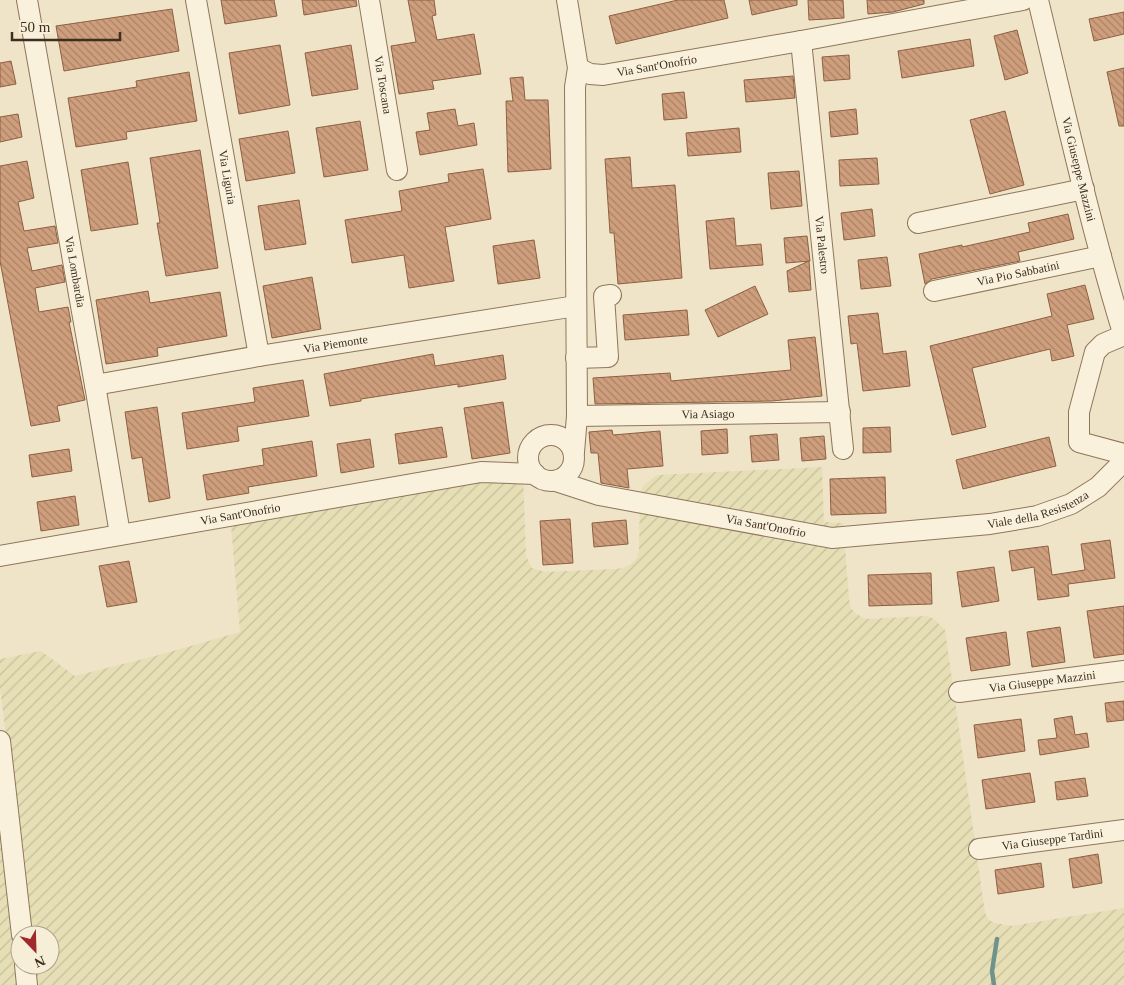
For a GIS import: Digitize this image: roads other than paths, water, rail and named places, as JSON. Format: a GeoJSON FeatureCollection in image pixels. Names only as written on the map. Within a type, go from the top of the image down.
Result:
{"type":"FeatureCollection","features":[{"type":"Feature","properties":{"kind":"street","name":"Via Liguria"},"geometry":{"type":"LineString","coordinates":[[196,0],[259,356]]}},
{"type":"Feature","properties":{"kind":"street","name":"Via Toscana"},"geometry":{"type":"LineString","coordinates":[[369,0],[397,170]]}},
{"type":"Feature","properties":{"kind":"street"},"geometry":{"type":"LineString","coordinates":[[556,481],[563,478],[573,459],[577,416],[575,87],[578,68],[567,0]]}},
{"type":"Feature","properties":{"kind":"street","name":"Via Sant'Onofrio"},"geometry":{"type":"LineString","coordinates":[[578,68],[590,74],[603,75],[802,41],[1023,0]]}},
{"type":"Feature","properties":{"kind":"street","name":"Via Giuseppe Mazzini"},"geometry":{"type":"LineString","coordinates":[[1038,0],[1101,256],[1116,284],[1124,336]]}},
{"type":"Feature","properties":{"kind":"street","name":"Via Lombardia"},"geometry":{"type":"LineString","coordinates":[[32,3],[120,534]]}},
{"type":"Feature","properties":{"kind":"street","name":"Via Palestro"},"geometry":{"type":"LineString","coordinates":[[802,41],[843,449]]}},
{"type":"Feature","properties":{"kind":"street"},"geometry":{"type":"LineString","coordinates":[[918,223],[1084,189]]}},
{"type":"Feature","properties":{"kind":"street","name":"Via Pio Sabbatini"},"geometry":{"type":"LineString","coordinates":[[934,291],[1101,256]]}},
{"type":"Feature","properties":{"kind":"street"},"geometry":{"type":"LineString","coordinates":[[576,358],[608,357],[604,296],[612,295]]}},
{"type":"Feature","properties":{"kind":"street","name":"Via Piemonte"},"geometry":{"type":"LineString","coordinates":[[95,385],[259,356],[576,306]]}},
{"type":"Feature","properties":{"kind":"street"},"geometry":{"type":"LineString","coordinates":[[1124,336],[1103,344],[1095,352],[1079,412],[1079,442],[1124,454]]}},
{"type":"Feature","properties":{"kind":"street","name":"Via Asiago"},"geometry":{"type":"LineString","coordinates":[[577,416],[840,412]]}},
{"type":"Feature","properties":{"kind":"street"},"geometry":{"type":"LineString","coordinates":[[577,416],[559,436],[571,445],[573,459],[596,493]]}},
{"type":"Feature","properties":{"kind":"street","name":"Via Sant'Onofrio"},"geometry":{"type":"LineString","coordinates":[[481,472],[529,452],[537,440],[544,436],[559,436]]}},
{"type":"Feature","properties":{"kind":"street"},"geometry":{"type":"LineString","coordinates":[[529,452],[528,460],[535,474]]}},
{"type":"Feature","properties":{"kind":"street","name":"Viale della Resistenza"},"geometry":{"type":"LineString","coordinates":[[938,529],[990,524],[1037,516],[1071,504],[1098,487],[1124,461]]}},
{"type":"Feature","properties":{"kind":"street","name":"Via Sant'Onofrio"},"geometry":{"type":"LineString","coordinates":[[0,556],[481,472],[535,474],[541,478],[596,493],[832,538],[938,529]]}},
{"type":"Feature","properties":{"kind":"street","name":"Via Giuseppe Mazzini"},"geometry":{"type":"LineString","coordinates":[[959,692],[1124,672]]}},
{"type":"Feature","properties":{"kind":"street"},"geometry":{"type":"LineString","coordinates":[[0,741],[21,925]]}},
{"type":"Feature","properties":{"kind":"street","name":"Via Giuseppe Tardini"},"geometry":{"type":"LineString","coordinates":[[980,849],[1124,830]]}},
{"type":"Feature","properties":{"kind":"waterway"},"geometry":{"type":"LineString","coordinates":[[994,985],[992,971],[997,939]]}}]}
